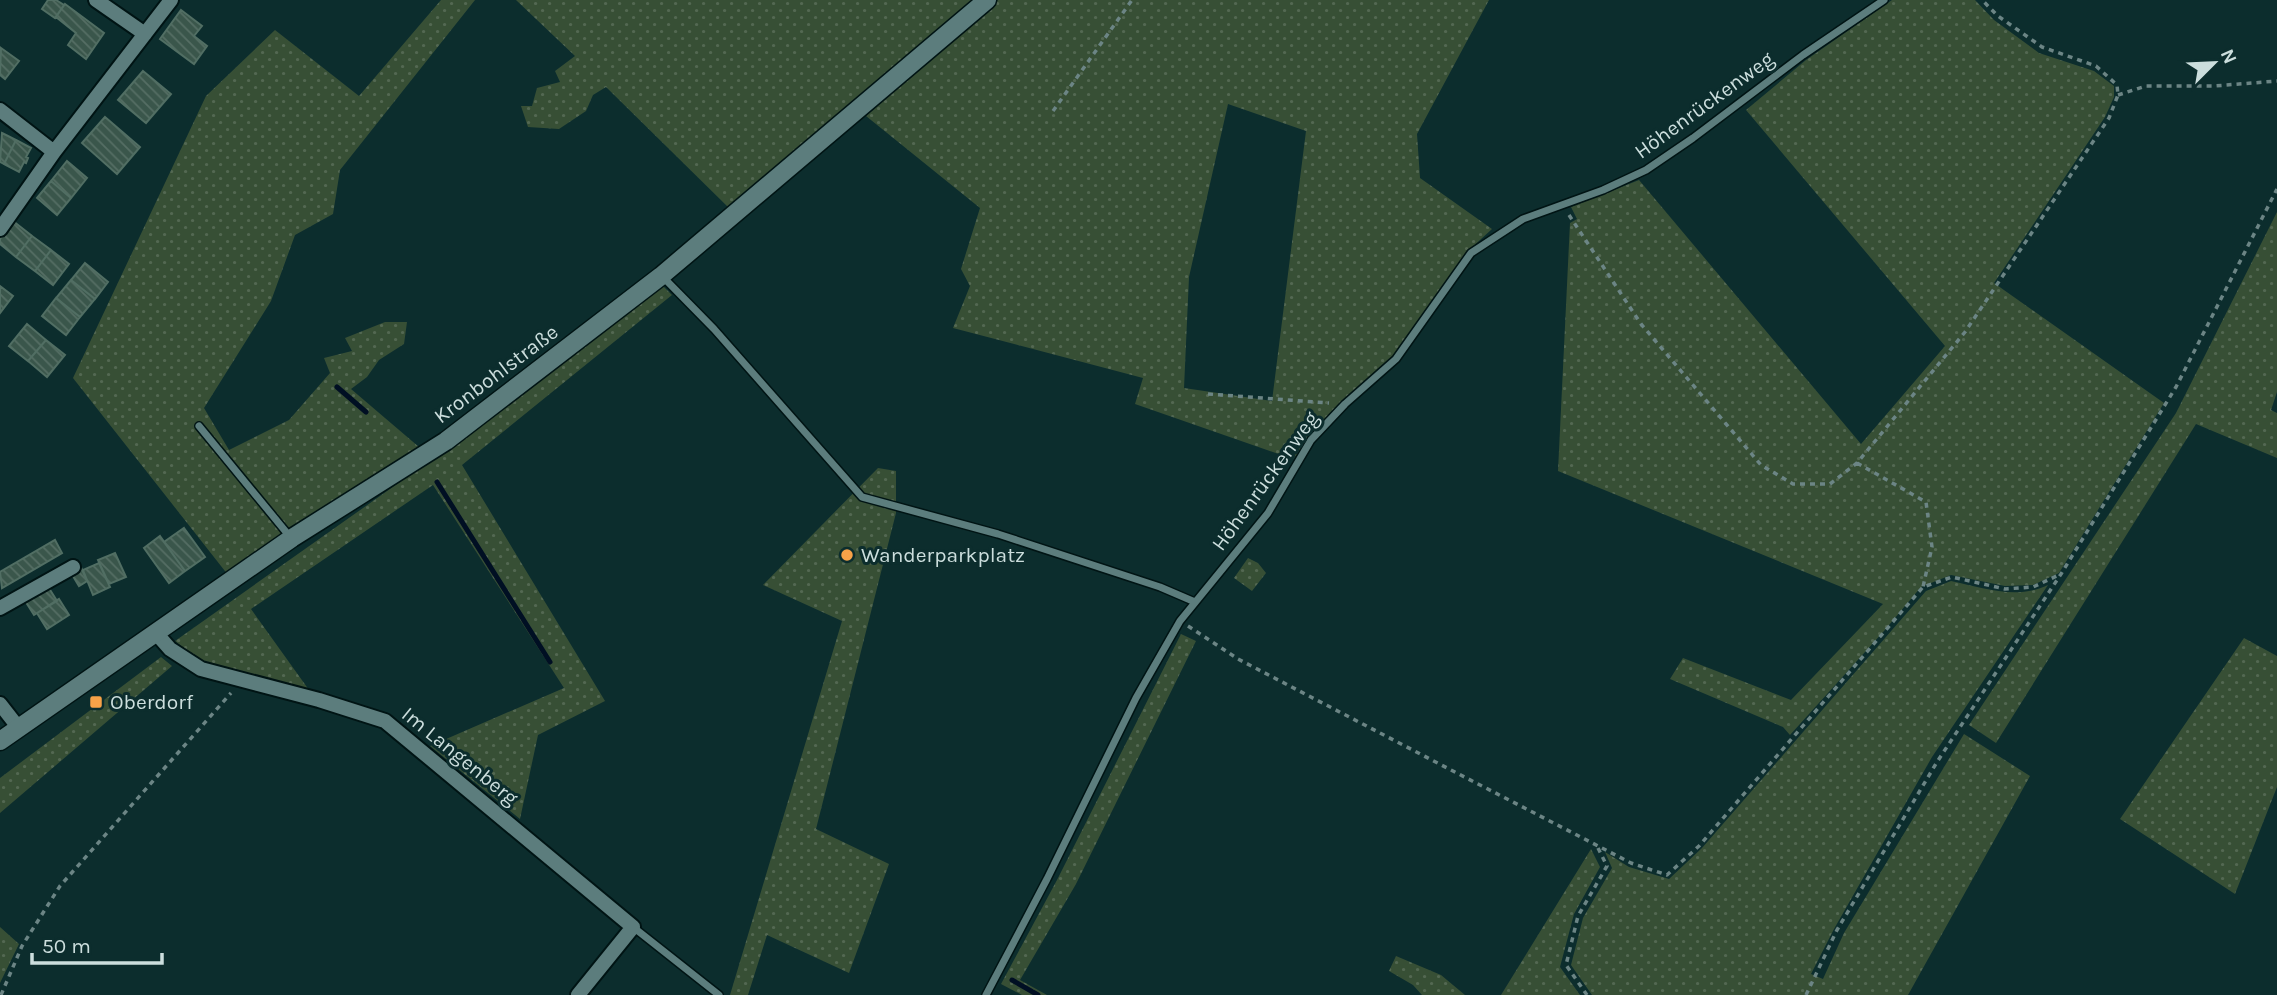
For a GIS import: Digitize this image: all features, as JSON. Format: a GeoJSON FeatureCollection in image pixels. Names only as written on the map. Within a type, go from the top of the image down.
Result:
{"type":"FeatureCollection","features":[{"type":"Feature","properties":{"kind":"main road","name":"Kronbohlstraße"},"geometry":{"type":"LineString","coordinates":[[0,741],[292,538],[446,441],[661,276],[987,0]]}},
{"type":"Feature","properties":{"kind":"street"},"geometry":{"type":"LineString","coordinates":[[96,0],[145,34]]}},
{"type":"Feature","properties":{"kind":"street"},"geometry":{"type":"LineString","coordinates":[[0,229],[54,152],[172,0]]}},
{"type":"Feature","properties":{"kind":"street"},"geometry":{"type":"LineString","coordinates":[[0,110],[54,152]]}},
{"type":"Feature","properties":{"kind":"street"},"geometry":{"type":"LineString","coordinates":[[0,608],[73,567]]}},
{"type":"Feature","properties":{"kind":"street","name":"Im Langenberg"},"geometry":{"type":"LineString","coordinates":[[155,632],[170,649],[201,669],[319,700],[385,721],[634,927]]}},
{"type":"Feature","properties":{"kind":"street"},"geometry":{"type":"LineString","coordinates":[[0,704],[18,727]]}},
{"type":"Feature","properties":{"kind":"street"},"geometry":{"type":"LineString","coordinates":[[578,995],[634,927]]}},
{"type":"Feature","properties":{"kind":"lane","name":"Höhenrückenweg"},"geometry":{"type":"LineString","coordinates":[[986,995],[1047,879],[1136,698],[1180,621],[1268,513],[1311,440],[1345,404],[1396,359],[1471,253],[1523,219],[1603,190],[1646,170],[1693,138],[1803,54],[1884,0]]}},
{"type":"Feature","properties":{"kind":"lane"},"geometry":{"type":"LineString","coordinates":[[661,276],[714,329],[862,497],[998,534],[1147,583],[1195,602]]}},
{"type":"Feature","properties":{"kind":"lane"},"geometry":{"type":"LineString","coordinates":[[199,426],[292,538]]}},
{"type":"Feature","properties":{"kind":"lane"},"geometry":{"type":"LineString","coordinates":[[634,927],[719,995]]}},
{"type":"Feature","properties":{"kind":"path"},"geometry":{"type":"LineString","coordinates":[[1053,111],[1132,0]]}},
{"type":"Feature","properties":{"kind":"path"},"geometry":{"type":"LineString","coordinates":[[1562,204],[1641,324],[1761,466],[1793,484],[1830,484],[1857,463],[1965,332],[2109,118],[2118,95],[2117,85],[2096,66],[2042,47],[1998,16],[1982,0]]}},
{"type":"Feature","properties":{"kind":"path"},"geometry":{"type":"LineString","coordinates":[[2118,95],[2146,86],[2214,86],[2277,81]]}},
{"type":"Feature","properties":{"kind":"path"},"geometry":{"type":"LineString","coordinates":[[1806,995],[1837,930],[1937,762],[2061,574],[2176,387],[2277,189]]}},
{"type":"Feature","properties":{"kind":"path"},"geometry":{"type":"LineString","coordinates":[[1208,394],[1345,404]]}},
{"type":"Feature","properties":{"kind":"path"},"geometry":{"type":"LineString","coordinates":[[1180,621],[1238,659],[1631,863],[1667,875],[1699,846],[1923,587],[1932,547],[1926,502],[1857,463]]}},
{"type":"Feature","properties":{"kind":"path"},"geometry":{"type":"LineString","coordinates":[[1923,587],[1952,578],[2005,589],[2034,587],[2061,574]]}},
{"type":"Feature","properties":{"kind":"path"},"geometry":{"type":"LineString","coordinates":[[1,995],[22,946],[60,886],[242,681]]}},
{"type":"Feature","properties":{"kind":"path"},"geometry":{"type":"LineString","coordinates":[[1587,995],[1566,965],[1578,916],[1607,866],[1595,843]]}},
{"type":"Feature","properties":{"kind":"green space"},"geometry":{"type":"Polygon","coordinates":[[[441,0],[475,0],[340,170],[333,214],[295,235],[271,301],[204,408],[229,450],[289,420],[330,373],[324,358],[352,351],[345,338],[385,322],[407,322],[404,344],[379,360],[367,377],[351,389],[419,447],[252,569],[232,580],[73,378],[206,96],[275,30],[359,96],[441,0]]]}},
{"type":"Feature","properties":{"kind":"green space"},"geometry":{"type":"Polygon","coordinates":[[[516,0],[972,0],[729,208],[606,87],[593,95],[586,111],[559,129],[528,127],[521,106],[532,106],[537,88],[560,82],[555,71],[575,56],[516,0]]]}},
{"type":"Feature","properties":{"kind":"green space"},"geometry":{"type":"Polygon","coordinates":[[[998,0],[1489,0],[1417,134],[1420,178],[1492,229],[1468,251],[1394,356],[1343,402],[1293,459],[1135,404],[1143,378],[953,328],[970,286],[961,269],[980,208],[866,116],[998,0]],[[1228,104],[1189,277],[1184,388],[1272,401],[1306,131],[1228,104]]]}},
{"type":"Feature","properties":{"kind":"green space"},"geometry":{"type":"Polygon","coordinates":[[[1892,0],[1975,0],[1994,20],[2039,53],[2094,71],[2114,86],[2114,97],[2105,117],[1994,283],[2164,403],[2059,573],[2033,585],[2005,586],[1951,575],[1921,587],[1790,735],[1783,727],[1670,679],[1683,658],[1791,700],[1883,604],[1558,471],[1570,223],[1577,219],[1571,207],[1639,180],[1861,444],[1945,346],[1746,110],[1806,60],[1892,0]]]}},
{"type":"Feature","properties":{"kind":"green space"},"geometry":{"type":"Polygon","coordinates":[[[2277,212],[2277,392],[2271,410],[2277,413],[2277,458],[2196,424],[1996,743],[1969,725],[2176,413],[2277,212]]]}},
{"type":"Feature","properties":{"kind":"green space"},"geometry":{"type":"Polygon","coordinates":[[[662,285],[672,295],[462,465],[605,701],[538,735],[520,819],[430,746],[564,688],[433,485],[251,609],[309,690],[203,663],[175,641],[421,467],[662,285]]]}},
{"type":"Feature","properties":{"kind":"green space"},"geometry":{"type":"Polygon","coordinates":[[[878,468],[896,471],[896,513],[816,829],[889,864],[849,973],[767,935],[748,995],[730,995],[842,621],[763,585],[878,468]]]}},
{"type":"Feature","properties":{"kind":"green space"},"geometry":{"type":"Polygon","coordinates":[[[1248,558],[1258,563],[1266,573],[1252,591],[1234,578],[1248,558]]]}},
{"type":"Feature","properties":{"kind":"green space"},"geometry":{"type":"Polygon","coordinates":[[[1951,581],[2012,592],[2024,592],[2048,585],[1932,757],[1811,974],[1823,979],[1844,933],[1964,734],[2030,776],[1908,995],[1592,995],[1571,965],[1583,918],[1612,868],[1605,852],[1629,867],[1669,879],[1702,848],[1926,591],[1951,581]]]}},
{"type":"Feature","properties":{"kind":"green space"},"geometry":{"type":"Polygon","coordinates":[[[1181,634],[1196,641],[1076,884],[1020,980],[1047,995],[1022,995],[1001,984],[1057,880],[1181,634]]]}},
{"type":"Feature","properties":{"kind":"green space"},"geometry":{"type":"Polygon","coordinates":[[[2244,638],[2277,656],[2277,787],[2235,894],[2120,819],[2244,638]]]}},
{"type":"Feature","properties":{"kind":"green space"},"geometry":{"type":"Polygon","coordinates":[[[161,657],[172,666],[0,813],[0,778],[161,657]]]}},
{"type":"Feature","properties":{"kind":"green space"},"geometry":{"type":"Polygon","coordinates":[[[1591,849],[1600,867],[1574,914],[1560,967],[1580,995],[1501,995],[1591,849]]]}},
{"type":"Feature","properties":{"kind":"green space"},"geometry":{"type":"Polygon","coordinates":[[[0,927],[19,944],[0,983],[0,927]]]}},
{"type":"Feature","properties":{"kind":"green space"},"geometry":{"type":"Polygon","coordinates":[[[1396,956],[1441,975],[1465,995],[1422,995],[1413,985],[1389,971],[1396,956]]]}},
{"type":"Feature","properties":{"kind":"building"},"geometry":{"type":"Polygon","coordinates":[[[48,0],[56,0],[64,5],[55,18],[42,9],[48,0]]]}},
{"type":"Feature","properties":{"kind":"building"},"geometry":{"type":"Polygon","coordinates":[[[65,4],[104,33],[86,59],[68,45],[76,33],[56,17],[65,4]]]}},
{"type":"Feature","properties":{"kind":"building"},"geometry":{"type":"Polygon","coordinates":[[[181,10],[202,26],[194,36],[207,46],[194,64],[160,39],[181,10]]]}},
{"type":"Feature","properties":{"kind":"building"},"geometry":{"type":"Polygon","coordinates":[[[1,48],[19,61],[5,79],[0,75],[1,48]]]}},
{"type":"Feature","properties":{"kind":"building"},"geometry":{"type":"Polygon","coordinates":[[[143,71],[171,94],[146,123],[118,100],[143,71]]]}},
{"type":"Feature","properties":{"kind":"building"},"geometry":{"type":"Polygon","coordinates":[[[105,117],[140,147],[117,174],[82,143],[105,117]]]}},
{"type":"Feature","properties":{"kind":"building"},"geometry":{"type":"Polygon","coordinates":[[[2,133],[16,140],[4,164],[0,162],[2,133]]]}},
{"type":"Feature","properties":{"kind":"building"},"geometry":{"type":"Polygon","coordinates":[[[16,140],[31,148],[26,163],[24,162],[19,172],[4,164],[16,140]]]}},
{"type":"Feature","properties":{"kind":"building"},"geometry":{"type":"Polygon","coordinates":[[[67,161],[87,178],[71,198],[51,181],[67,161]]]}},
{"type":"Feature","properties":{"kind":"building"},"geometry":{"type":"Polygon","coordinates":[[[51,181],[71,198],[57,215],[37,198],[51,181]]]}},
{"type":"Feature","properties":{"kind":"building"},"geometry":{"type":"Polygon","coordinates":[[[13,221],[32,236],[16,257],[0,244],[0,239],[13,221]]]}},
{"type":"Feature","properties":{"kind":"building"},"geometry":{"type":"Polygon","coordinates":[[[32,236],[51,250],[35,271],[16,257],[32,236]]]}},
{"type":"Feature","properties":{"kind":"building"},"geometry":{"type":"Polygon","coordinates":[[[51,250],[69,264],[53,285],[35,271],[51,250]]]}},
{"type":"Feature","properties":{"kind":"building"},"geometry":{"type":"Polygon","coordinates":[[[85,263],[108,282],[95,299],[71,280],[85,263]]]}},
{"type":"Feature","properties":{"kind":"building"},"geometry":{"type":"Polygon","coordinates":[[[71,280],[95,299],[80,317],[56,298],[71,280]]]}},
{"type":"Feature","properties":{"kind":"building"},"geometry":{"type":"Polygon","coordinates":[[[0,286],[13,296],[0,313],[0,286]]]}},
{"type":"Feature","properties":{"kind":"building"},"geometry":{"type":"Polygon","coordinates":[[[56,298],[80,317],[66,335],[42,316],[56,298]]]}},
{"type":"Feature","properties":{"kind":"building"},"geometry":{"type":"Polygon","coordinates":[[[27,324],[46,340],[28,361],[9,346],[27,324]]]}},
{"type":"Feature","properties":{"kind":"building"},"geometry":{"type":"Polygon","coordinates":[[[46,340],[65,355],[47,377],[28,361],[46,340]]]}},
{"type":"Feature","properties":{"kind":"building"},"geometry":{"type":"Polygon","coordinates":[[[184,528],[205,557],[185,571],[164,542],[184,528]]]}},
{"type":"Feature","properties":{"kind":"building"},"geometry":{"type":"Polygon","coordinates":[[[160,536],[185,571],[169,583],[144,548],[160,536]]]}},
{"type":"Feature","properties":{"kind":"building"},"geometry":{"type":"Polygon","coordinates":[[[55,540],[62,553],[2,588],[0,572],[55,540]]]}},
{"type":"Feature","properties":{"kind":"building"},"geometry":{"type":"Polygon","coordinates":[[[115,553],[126,577],[109,584],[98,560],[115,553]]]}},
{"type":"Feature","properties":{"kind":"building"},"geometry":{"type":"Polygon","coordinates":[[[99,563],[110,587],[93,595],[83,570],[99,563]]]}},
{"type":"Feature","properties":{"kind":"building"},"geometry":{"type":"Polygon","coordinates":[[[80,565],[87,581],[79,586],[70,571],[80,565]]]}},
{"type":"Feature","properties":{"kind":"building"},"geometry":{"type":"Polygon","coordinates":[[[47,585],[57,601],[34,615],[24,599],[47,585]]]}},
{"type":"Feature","properties":{"kind":"building"},"geometry":{"type":"Polygon","coordinates":[[[59,599],[69,615],[47,629],[37,613],[59,599]]]}},
{"type":"Feature","properties":{"kind":"waterway"},"geometry":{"type":"LineString","coordinates":[[337,387],[366,412]]}},
{"type":"Feature","properties":{"kind":"waterway"},"geometry":{"type":"LineString","coordinates":[[437,482],[550,662]]}},
{"type":"Feature","properties":{"kind":"waterway"},"geometry":{"type":"LineString","coordinates":[[1012,980],[1038,995]]}},
{"type":"Feature","properties":{"kind":"place","name":"Wanderparkplatz"},"geometry":{"type":"Point","coordinates":[847,555]}},
{"type":"Feature","properties":{"kind":"place","name":"Oberdorf"},"geometry":{"type":"Point","coordinates":[96,702]}}]}
